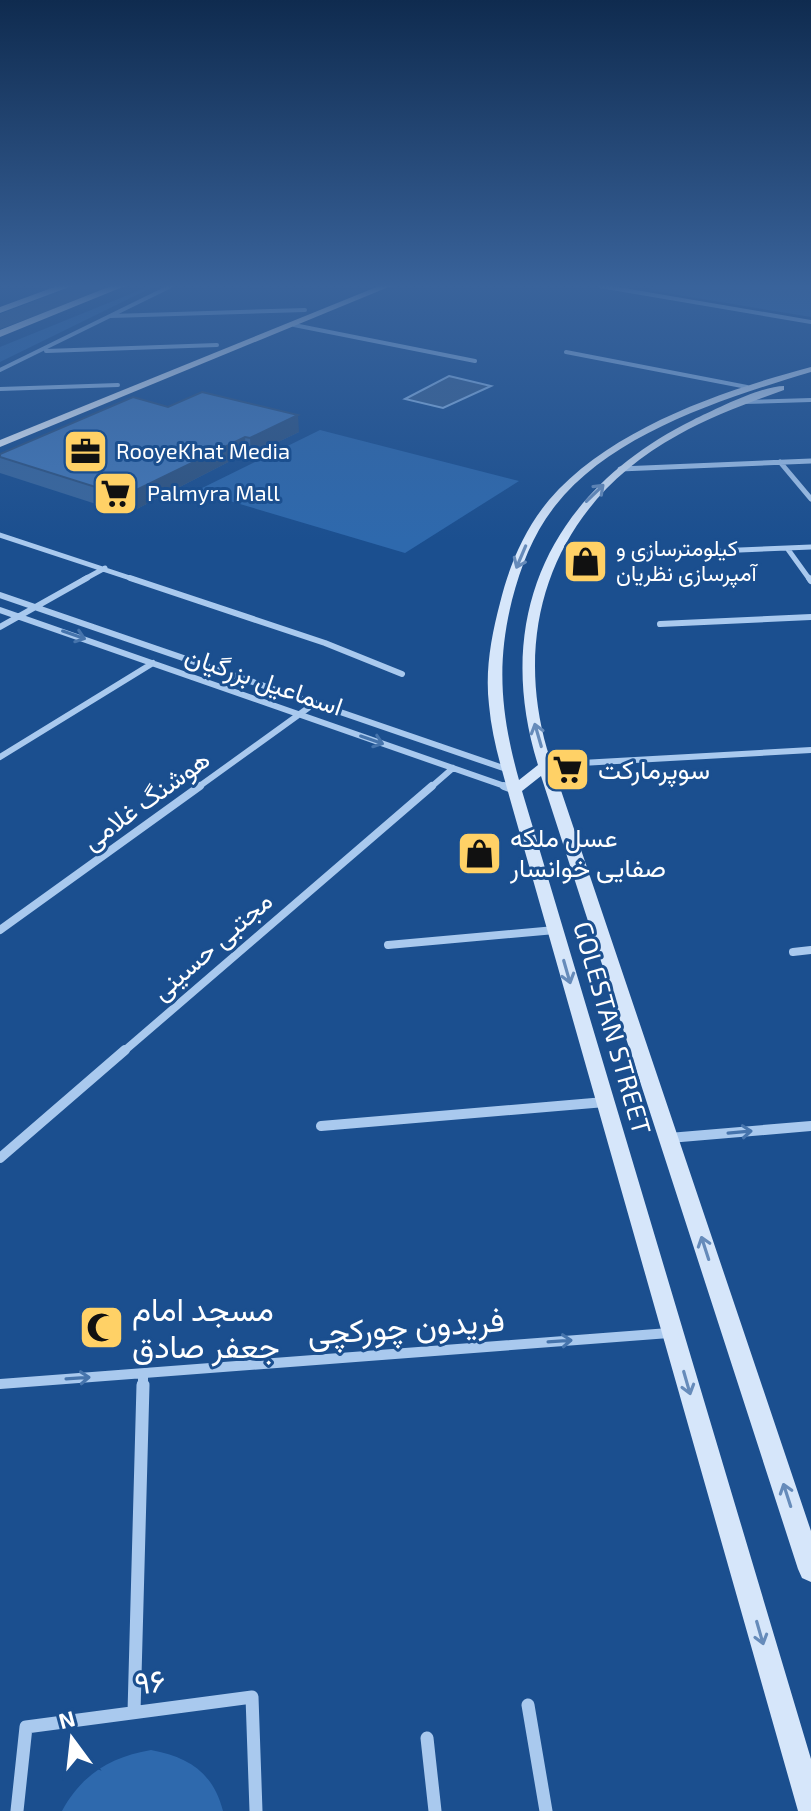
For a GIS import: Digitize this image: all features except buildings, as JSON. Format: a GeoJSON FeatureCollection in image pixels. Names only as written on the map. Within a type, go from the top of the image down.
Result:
{"type":"FeatureCollection","features":[{"type":"Feature","properties":{"kind":"main road"},"geometry":{"type":"LineString","coordinates":[[0,432],[154,371]]}},
{"type":"Feature","properties":{"kind":"main road"},"geometry":{"type":"LineString","coordinates":[[0,444],[182,371]]}},
{"type":"Feature","properties":{"kind":"main road","name":"GOLESTAN STREET"},"geometry":{"type":"LineString","coordinates":[[807,371],[745,395],[663,439],[619,469],[586,501],[560,536],[541,585],[529,642],[532,715],[546,765],[810,1563]]}},
{"type":"Feature","properties":{"kind":"main road","name":"GOLESTAN STREET"},"geometry":{"type":"LineString","coordinates":[[811,380],[692,408],[641,434],[595,464],[560,496],[531,533],[510,582],[496,640],[496,716],[512,780],[811,1808]]}},
{"type":"Feature","properties":{"kind":"main road"},"geometry":{"type":"LineString","coordinates":[[512,780],[546,765]]}},
{"type":"Feature","properties":{"kind":"street"},"geometry":{"type":"LineString","coordinates":[[643,371],[745,395],[811,400]]}},
{"type":"Feature","properties":{"kind":"street"},"geometry":{"type":"LineString","coordinates":[[0,389],[118,385]]}},
{"type":"Feature","properties":{"kind":"street"},"geometry":{"type":"LineString","coordinates":[[619,469],[811,461]]}},
{"type":"Feature","properties":{"kind":"street"},"geometry":{"type":"LineString","coordinates":[[780,462],[811,499]]}},
{"type":"Feature","properties":{"kind":"street"},"geometry":{"type":"LineString","coordinates":[[0,535],[325,643],[402,674]]}},
{"type":"Feature","properties":{"kind":"street"},"geometry":{"type":"LineString","coordinates":[[642,554],[811,547]]}},
{"type":"Feature","properties":{"kind":"street"},"geometry":{"type":"LineString","coordinates":[[787,548],[811,581]]}},
{"type":"Feature","properties":{"kind":"street"},"geometry":{"type":"LineString","coordinates":[[0,627],[105,568]]}},
{"type":"Feature","properties":{"kind":"street","name":"اسماعیل بزرگیان"},"geometry":{"type":"LineString","coordinates":[[0,595],[315,703],[512,780]]}},
{"type":"Feature","properties":{"kind":"street","name":"اسماعیل بزرگیان"},"geometry":{"type":"LineString","coordinates":[[0,610],[453,768],[512,780]]}},
{"type":"Feature","properties":{"kind":"street"},"geometry":{"type":"LineString","coordinates":[[660,624],[811,617]]}},
{"type":"Feature","properties":{"kind":"street"},"geometry":{"type":"LineString","coordinates":[[0,757],[153,663]]}},
{"type":"Feature","properties":{"kind":"street","name":"هوشنگ غلامی"},"geometry":{"type":"LineString","coordinates":[[0,930],[315,703]]}},
{"type":"Feature","properties":{"kind":"street"},"geometry":{"type":"LineString","coordinates":[[546,765],[811,750]]}},
{"type":"Feature","properties":{"kind":"street","name":"مجتبی حسینی"},"geometry":{"type":"LineString","coordinates":[[0,1158],[453,768]]}},
{"type":"Feature","properties":{"kind":"street"},"geometry":{"type":"LineString","coordinates":[[388,945],[555,930]]}},
{"type":"Feature","properties":{"kind":"street"},"geometry":{"type":"LineString","coordinates":[[793,952],[811,950]]}},
{"type":"Feature","properties":{"kind":"street"},"geometry":{"type":"LineString","coordinates":[[321,1126],[605,1102]]}},
{"type":"Feature","properties":{"kind":"street"},"geometry":{"type":"LineString","coordinates":[[668,1138],[811,1126]]}},
{"type":"Feature","properties":{"kind":"street","name":"فریدون چورکچی"},"geometry":{"type":"LineString","coordinates":[[0,1384],[672,1333]]}},
{"type":"Feature","properties":{"kind":"street"},"geometry":{"type":"LineString","coordinates":[[134,1712],[143,1374]]}},
{"type":"Feature","properties":{"kind":"street","name":"۹۶"},"geometry":{"type":"LineString","coordinates":[[17,1811],[26,1727],[252,1697],[256,1811]]}},
{"type":"Feature","properties":{"kind":"street"},"geometry":{"type":"LineString","coordinates":[[528,1705],[546,1811]]}},
{"type":"Feature","properties":{"kind":"street"},"geometry":{"type":"LineString","coordinates":[[427,1738],[435,1811]]}},
{"type":"Feature","properties":{"kind":"shaded area"},"geometry":{"type":"Polygon","coordinates":[[[449,376],[491,386],[443,408],[405,399],[449,376]]]}},
{"type":"Feature","properties":{"kind":"shaded area"},"geometry":{"type":"Polygon","coordinates":[[[320,430],[519,481],[405,553],[196,491],[320,430]]]}},
{"type":"Feature","properties":{"kind":"shaded area"},"geometry":{"type":"Polygon","coordinates":[[[151,1750],[176,1757],[197,1768],[213,1786],[223,1811],[62,1811],[79,1787],[99,1769],[123,1757],[151,1750]]]}},
{"type":"Feature","properties":{"kind":"place","name":"RooyeKhat Media"},"geometry":{"type":"Point","coordinates":[85,451]}},
{"type":"Feature","properties":{"kind":"place","name":"Palmyra Mall"},"geometry":{"type":"Point","coordinates":[116,493]}},
{"type":"Feature","properties":{"kind":"place","name":"کیلومترسازی و آمپرسازی نظریان"},"geometry":{"type":"Point","coordinates":[585,561]}},
{"type":"Feature","properties":{"kind":"place","name":"سوپرمارکت"},"geometry":{"type":"Point","coordinates":[567,770]}},
{"type":"Feature","properties":{"kind":"place","name":"عسل ملکه صفایی خوانسار"},"geometry":{"type":"Point","coordinates":[479,853]}},
{"type":"Feature","properties":{"kind":"place","name":"مسجد امام جعفر صادق"},"geometry":{"type":"Point","coordinates":[101,1328]}}]}
